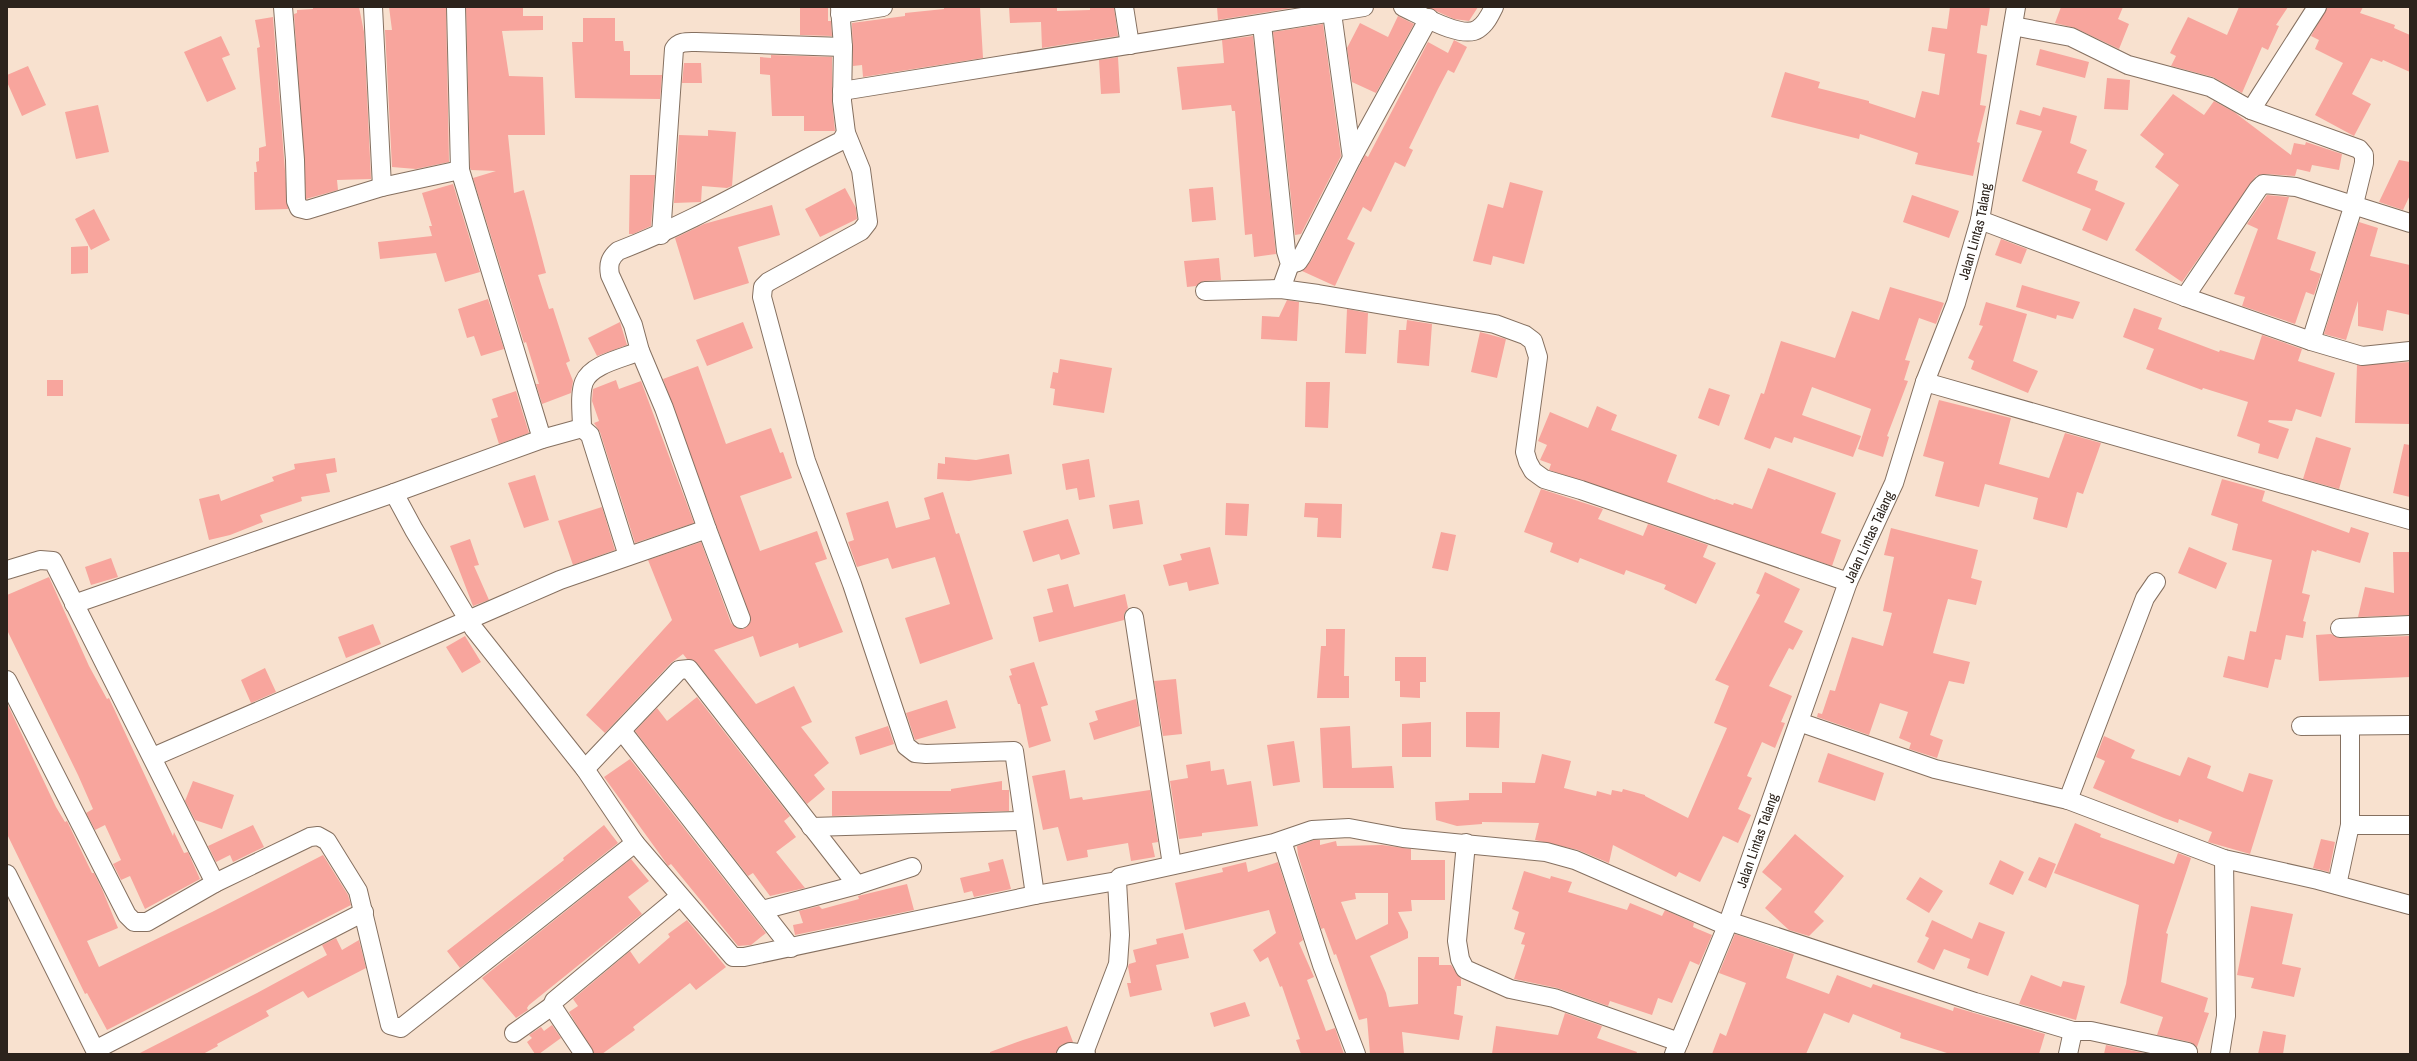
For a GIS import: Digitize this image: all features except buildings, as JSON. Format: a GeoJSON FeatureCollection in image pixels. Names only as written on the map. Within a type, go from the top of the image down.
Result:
{"type":"FeatureCollection","features":[{"type":"Feature","properties":{"kind":"street"},"geometry":{"type":"LineString","coordinates":[[284,7],[297,205],[299,208],[307,210],[382,187],[460,170]]}},
{"type":"Feature","properties":{"kind":"street"},"geometry":{"type":"LineString","coordinates":[[373,7],[382,187]]}},
{"type":"Feature","properties":{"kind":"street"},"geometry":{"type":"LineString","coordinates":[[456,7],[460,170],[542,439]]}},
{"type":"Feature","properties":{"kind":"street"},"geometry":{"type":"LineString","coordinates":[[883,7],[840,10],[843,47],[842,96],[846,133],[861,170],[868,222],[861,231],[768,282],[763,287],[762,297],[806,461],[852,584],[906,746],[915,753],[926,754],[1014,751],[1016,754],[1022,821],[1034,895]]}},
{"type":"Feature","properties":{"kind":"street"},"geometry":{"type":"LineString","coordinates":[[1124,7],[1130,45]]}},
{"type":"Feature","properties":{"kind":"street"},"geometry":{"type":"LineString","coordinates":[[842,96],[1130,45],[1364,7]]}},
{"type":"Feature","properties":{"kind":"street"},"geometry":{"type":"LineString","coordinates":[[1403,7],[1467,33],[1477,31],[1483,26],[1494,7]]}},
{"type":"Feature","properties":{"kind":"street","name":"Jalan Lintas Talang"},"geometry":{"type":"LineString","coordinates":[[1676,1048],[1728,923],[1848,582],[1894,483],[1925,382],[1956,303],[1980,220],[2016,7]]}},
{"type":"Feature","properties":{"kind":"street"},"geometry":{"type":"LineString","coordinates":[[2251,110],[2317,7]]}},
{"type":"Feature","properties":{"kind":"street"},"geometry":{"type":"LineString","coordinates":[[1332,13],[1352,158]]}},
{"type":"Feature","properties":{"kind":"street"},"geometry":{"type":"LineString","coordinates":[[1290,264],[1298,262],[1302,256],[1352,158],[1429,18]]}},
{"type":"Feature","properties":{"kind":"street"},"geometry":{"type":"LineString","coordinates":[[1262,24],[1286,251],[1290,264],[1281,289]]}},
{"type":"Feature","properties":{"kind":"street"},"geometry":{"type":"LineString","coordinates":[[2013,26],[2071,37],[2128,65],[2210,87],[2251,110],[2359,149],[2364,155],[2364,163],[2354,204],[2311,341]]}},
{"type":"Feature","properties":{"kind":"street"},"geometry":{"type":"LineString","coordinates":[[661,235],[674,49],[677,45],[696,42],[843,47]]}},
{"type":"Feature","properties":{"kind":"street"},"geometry":{"type":"LineString","coordinates":[[741,619],[664,408],[640,351],[633,325],[610,275],[609,267],[612,257],[618,251],[661,235],[742,195],[760,181],[841,141],[846,133]]}},
{"type":"Feature","properties":{"kind":"street"},"geometry":{"type":"LineString","coordinates":[[2185,297],[2263,184],[2296,188],[2354,204],[2410,223]]}},
{"type":"Feature","properties":{"kind":"street"},"geometry":{"type":"LineString","coordinates":[[1980,220],[2185,297],[2311,341],[2362,356],[2410,351]]}},
{"type":"Feature","properties":{"kind":"street"},"geometry":{"type":"LineString","coordinates":[[1205,290],[1281,289],[1318,294],[1495,324],[1525,334],[1533,341],[1538,356],[1526,452],[1533,471],[1544,479],[1848,582]]}},
{"type":"Feature","properties":{"kind":"street"},"geometry":{"type":"LineString","coordinates":[[628,556],[590,435],[582,428],[582,392],[584,381],[591,373],[600,367],[640,351]]}},
{"type":"Feature","properties":{"kind":"street"},"geometry":{"type":"LineString","coordinates":[[1925,382],[2410,520]]}},
{"type":"Feature","properties":{"kind":"street"},"geometry":{"type":"LineString","coordinates":[[74,604],[394,493],[542,439],[582,428]]}},
{"type":"Feature","properties":{"kind":"street"},"geometry":{"type":"LineString","coordinates":[[394,493],[414,530],[474,629],[585,769],[635,843],[679,897],[733,957],[744,958],[1034,895],[1117,881],[1130,874],[1282,841],[1312,830],[1349,828],[1403,838],[1546,852],[1575,860],[1728,923],[1975,1002],[2073,1031],[2091,1031],[2188,1052]]}},
{"type":"Feature","properties":{"kind":"street"},"geometry":{"type":"LineString","coordinates":[[153,757],[560,580],[707,529]]}},
{"type":"Feature","properties":{"kind":"street"},"geometry":{"type":"LineString","coordinates":[[7,570],[40,560],[53,561],[153,757],[215,883]]}},
{"type":"Feature","properties":{"kind":"street"},"geometry":{"type":"LineString","coordinates":[[2068,800],[2145,598],[2156,582]]}},
{"type":"Feature","properties":{"kind":"street"},"geometry":{"type":"LineString","coordinates":[[1134,617],[1172,865]]}},
{"type":"Feature","properties":{"kind":"street"},"geometry":{"type":"LineString","coordinates":[[2340,628],[2410,625]]}},
{"type":"Feature","properties":{"kind":"street"},"geometry":{"type":"LineString","coordinates":[[585,769],[679,670],[689,669],[857,885]]}},
{"type":"Feature","properties":{"kind":"street"},"geometry":{"type":"LineString","coordinates":[[7,680],[127,915],[134,922],[147,922],[215,883],[310,837],[318,836],[327,841],[358,891],[390,1025],[401,1028],[635,843]]}},
{"type":"Feature","properties":{"kind":"street"},"geometry":{"type":"LineString","coordinates":[[1799,722],[1936,769],[2068,800],[2224,859],[2337,885],[2410,905]]}},
{"type":"Feature","properties":{"kind":"street"},"geometry":{"type":"LineString","coordinates":[[2301,726],[2410,725]]}},
{"type":"Feature","properties":{"kind":"street"},"geometry":{"type":"LineString","coordinates":[[2337,885],[2350,825],[2350,726]]}},
{"type":"Feature","properties":{"kind":"street"},"geometry":{"type":"LineString","coordinates":[[622,731],[791,948]]}},
{"type":"Feature","properties":{"kind":"street"},"geometry":{"type":"LineString","coordinates":[[811,827],[1022,821]]}},
{"type":"Feature","properties":{"kind":"street"},"geometry":{"type":"LineString","coordinates":[[2350,825],[2410,825]]}},
{"type":"Feature","properties":{"kind":"street"},"geometry":{"type":"LineString","coordinates":[[1282,841],[1322,965],[1356,1054]]}},
{"type":"Feature","properties":{"kind":"street"},"geometry":{"type":"LineString","coordinates":[[1466,843],[1457,941],[1460,959],[1466,969],[1480,977],[1510,989],[1554,998],[1676,1048]]}},
{"type":"Feature","properties":{"kind":"street"},"geometry":{"type":"LineString","coordinates":[[2220,1054],[2226,1016],[2224,859]]}},
{"type":"Feature","properties":{"kind":"street"},"geometry":{"type":"LineString","coordinates":[[762,910],[857,885],[912,867]]}},
{"type":"Feature","properties":{"kind":"street"},"geometry":{"type":"LineString","coordinates":[[7,874],[96,1052],[364,912]]}},
{"type":"Feature","properties":{"kind":"street"},"geometry":{"type":"LineString","coordinates":[[1066,1054],[1085,1053],[1118,964],[1120,935],[1117,881]]}},
{"type":"Feature","properties":{"kind":"street"},"geometry":{"type":"LineString","coordinates":[[514,1033],[552,1006],[554,1001],[679,897]]}},
{"type":"Feature","properties":{"kind":"street"},"geometry":{"type":"LineString","coordinates":[[552,1006],[584,1054]]}},
{"type":"Feature","properties":{"kind":"street"},"geometry":{"type":"LineString","coordinates":[[2068,1054],[2073,1031]]}}]}
